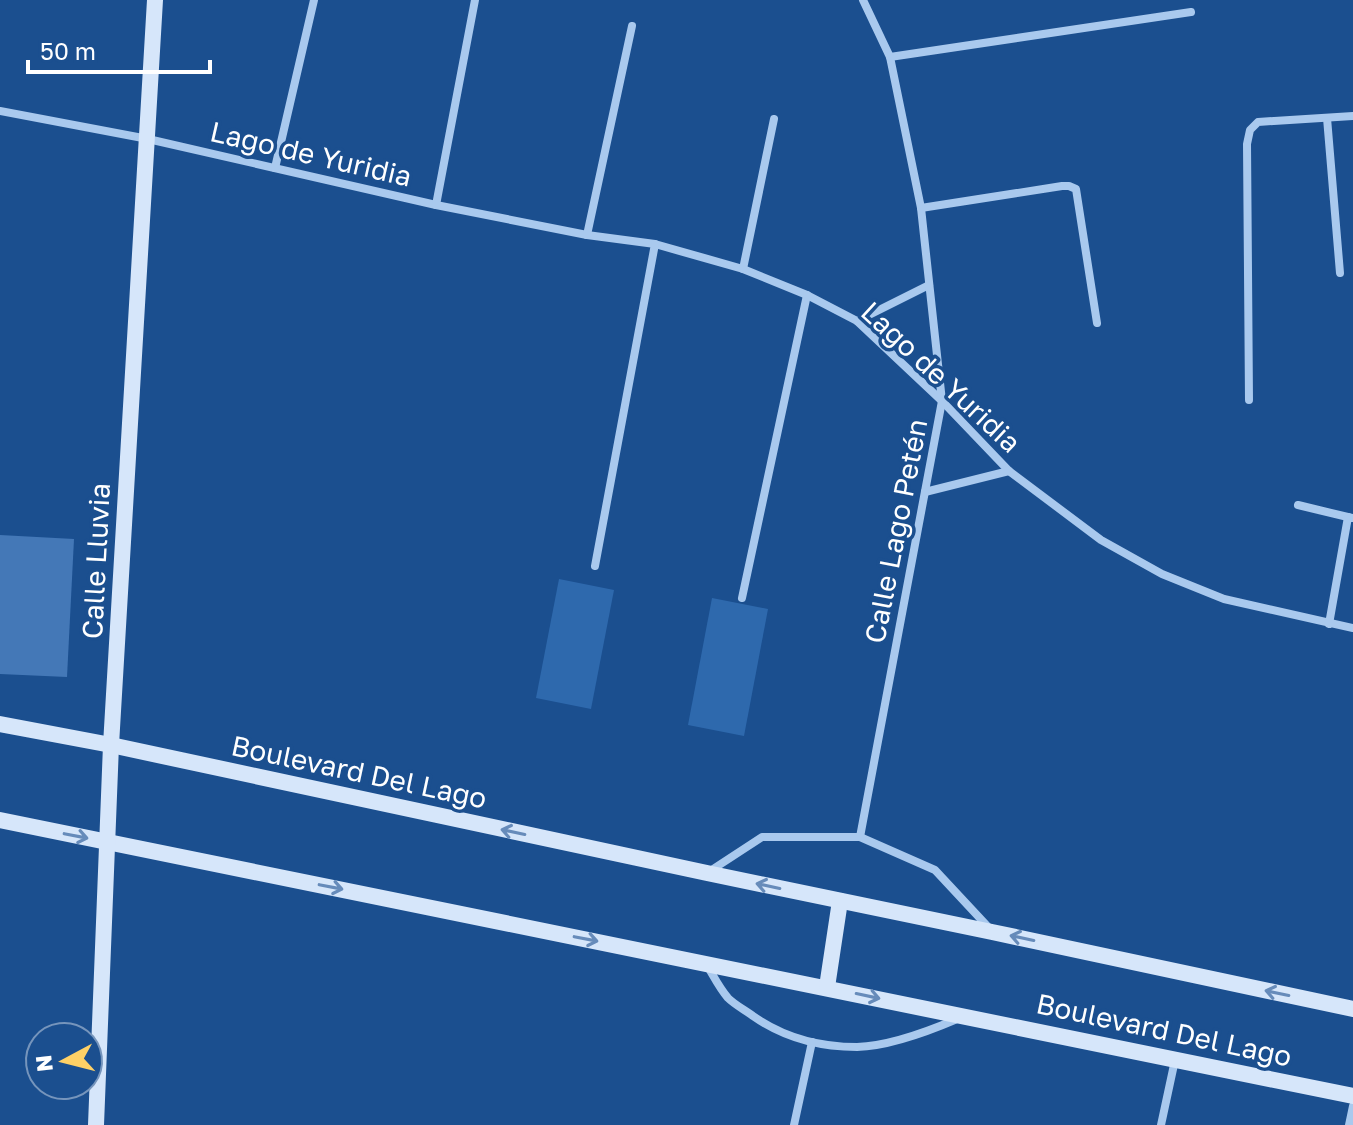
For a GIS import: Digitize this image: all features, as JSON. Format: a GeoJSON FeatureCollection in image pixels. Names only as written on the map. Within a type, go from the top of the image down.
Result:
{"type":"FeatureCollection","features":[{"type":"Feature","properties":{"kind":"street","name":"Calle Lluvia"},"geometry":{"type":"LineString","coordinates":[[96,1125],[111,745],[155,0]]}},
{"type":"Feature","properties":{"kind":"street"},"geometry":{"type":"LineString","coordinates":[[275,168],[314,0]]}},
{"type":"Feature","properties":{"kind":"street"},"geometry":{"type":"LineString","coordinates":[[436,205],[475,0]]}},
{"type":"Feature","properties":{"kind":"street","name":"Calle Lago Petén"},"geometry":{"type":"LineString","coordinates":[[860,837],[942,401],[921,208],[890,57],[863,0]]}},
{"type":"Feature","properties":{"kind":"street"},"geometry":{"type":"LineString","coordinates":[[890,57],[1191,12]]}},
{"type":"Feature","properties":{"kind":"street"},"geometry":{"type":"LineString","coordinates":[[587,235],[632,26]]}},
{"type":"Feature","properties":{"kind":"street","name":"Lago de Yuridia"},"geometry":{"type":"LineString","coordinates":[[0,111],[148,139],[436,205],[587,235],[655,244],[743,269],[807,295],[857,321],[942,401],[1009,471],[1101,540],[1162,574],[1224,599],[1353,628]]}},
{"type":"Feature","properties":{"kind":"street"},"geometry":{"type":"LineString","coordinates":[[1249,400],[1247,144],[1250,130],[1258,122],[1353,116]]}},
{"type":"Feature","properties":{"kind":"street"},"geometry":{"type":"LineString","coordinates":[[1327,118],[1340,273]]}},
{"type":"Feature","properties":{"kind":"street"},"geometry":{"type":"LineString","coordinates":[[743,269],[774,119]]}},
{"type":"Feature","properties":{"kind":"street"},"geometry":{"type":"LineString","coordinates":[[921,208],[1069,186],[1076,189],[1097,323]]}},
{"type":"Feature","properties":{"kind":"street"},"geometry":{"type":"LineString","coordinates":[[595,566],[655,244]]}},
{"type":"Feature","properties":{"kind":"street"},"geometry":{"type":"LineString","coordinates":[[857,321],[929,285]]}},
{"type":"Feature","properties":{"kind":"street"},"geometry":{"type":"LineString","coordinates":[[742,598],[807,295]]}},
{"type":"Feature","properties":{"kind":"street"},"geometry":{"type":"LineString","coordinates":[[925,492],[1009,471]]}},
{"type":"Feature","properties":{"kind":"street"},"geometry":{"type":"LineString","coordinates":[[1298,505],[1350,518],[1329,624]]}},
{"type":"Feature","properties":{"kind":"street","name":"Boulevard Del Lago"},"geometry":{"type":"LineString","coordinates":[[0,724],[1353,1009]]}},
{"type":"Feature","properties":{"kind":"street","name":"Boulevard Del Lago"},"geometry":{"type":"LineString","coordinates":[[0,820],[1353,1096]]}},
{"type":"Feature","properties":{"kind":"street"},"geometry":{"type":"LineString","coordinates":[[707,873],[762,837],[860,837],[935,870],[992,932]]}},
{"type":"Feature","properties":{"kind":"street"},"geometry":{"type":"LineString","coordinates":[[827,987],[840,901]]}},
{"type":"Feature","properties":{"kind":"street"},"geometry":{"type":"LineString","coordinates":[[705,963],[729,998],[780,1032],[812,1042],[858,1047],[929,1030],[965,1016]]}},
{"type":"Feature","properties":{"kind":"street"},"geometry":{"type":"LineString","coordinates":[[794,1125],[812,1042]]}},
{"type":"Feature","properties":{"kind":"street"},"geometry":{"type":"LineString","coordinates":[[1161,1125],[1175,1059]]}},
{"type":"Feature","properties":{"kind":"street"},"geometry":{"type":"LineString","coordinates":[[1349,1125],[1353,1106]]}},
{"type":"Feature","properties":{"kind":"shaded area"},"geometry":{"type":"Polygon","coordinates":[[[559,579],[614,590],[591,709],[536,698],[559,579]]]}},
{"type":"Feature","properties":{"kind":"shaded area"},"geometry":{"type":"Polygon","coordinates":[[[712,598],[768,609],[744,736],[688,725],[712,598]]]}},
{"type":"Feature","properties":{"kind":"building"},"geometry":{"type":"Polygon","coordinates":[[[0,535],[74,539],[67,677],[0,674],[0,535]]]}}]}
